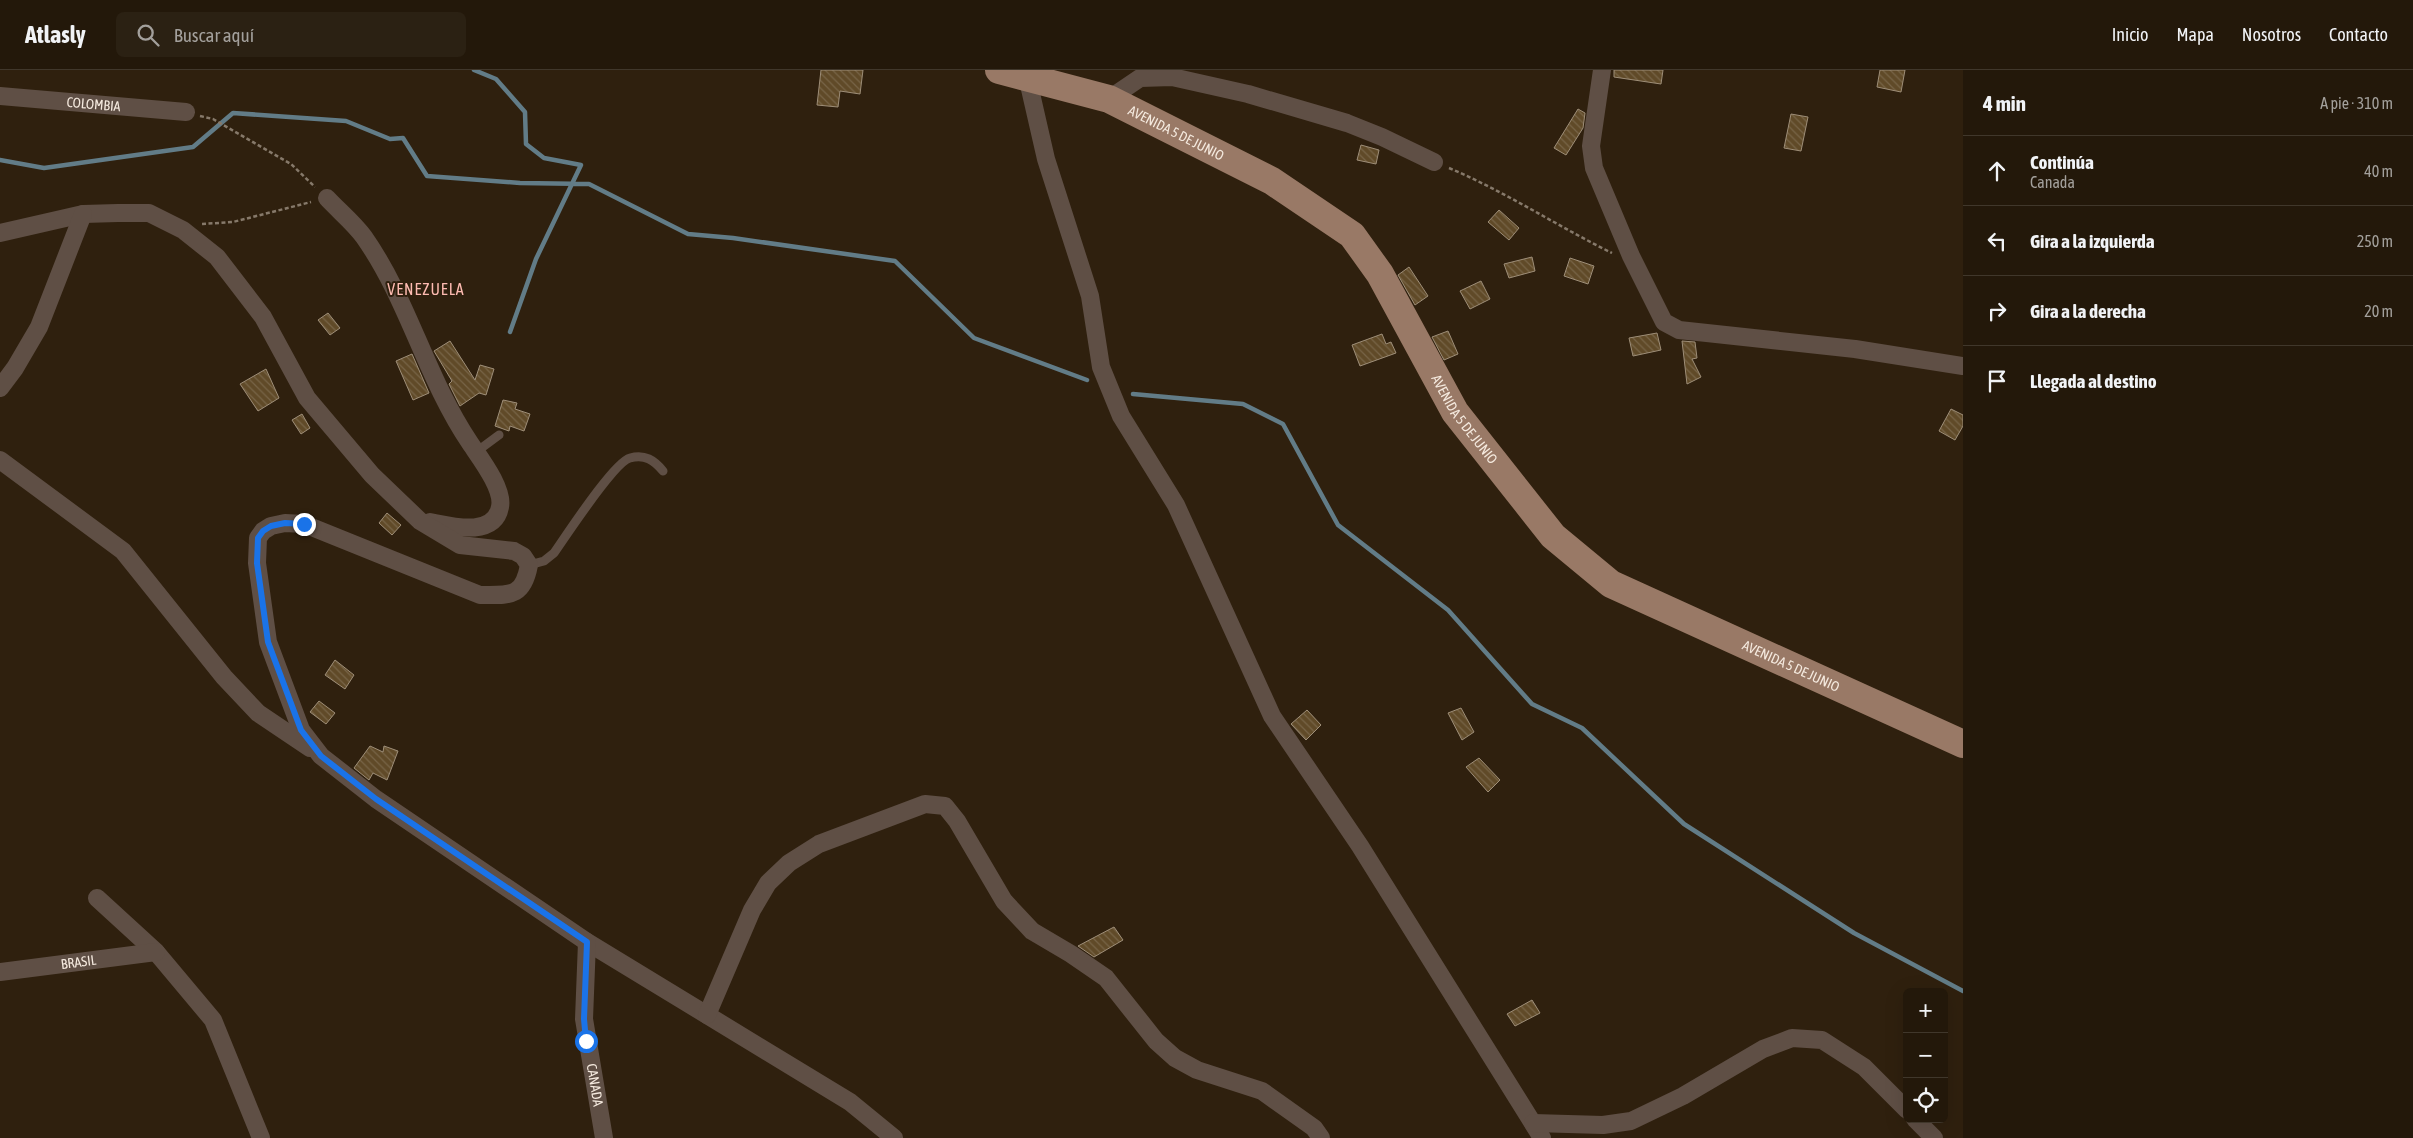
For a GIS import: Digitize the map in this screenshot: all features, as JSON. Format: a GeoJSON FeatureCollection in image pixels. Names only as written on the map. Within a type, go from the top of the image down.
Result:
{"type":"FeatureCollection","features":[{"type":"Feature","properties":{"kind":"main road","name":"AVENIDA 5 DE JUNIO"},"geometry":{"type":"LineString","coordinates":[[999,70],[1109,99],[1272,181],[1352,235],[1380,274],[1455,412],[1553,536],[1611,584],[1963,744]]}},
{"type":"Feature","properties":{"kind":"street"},"geometry":{"type":"LineString","coordinates":[[1602,70],[1591,146],[1594,168],[1631,256],[1664,322],[1679,330],[1855,349],[1963,366]]}},
{"type":"Feature","properties":{"kind":"street"},"geometry":{"type":"LineString","coordinates":[[1027,76],[1046,159],[1090,296],[1101,367],[1121,416],[1176,505],[1272,716],[1360,846],[1537,1130],[1631,1121],[1683,1096],[1763,1049],[1792,1038],[1822,1040],[1857,1063],[1903,1106]]}},
{"type":"Feature","properties":{"kind":"street"},"geometry":{"type":"LineString","coordinates":[[1109,99],[1140,78],[1172,77],[1248,94],[1347,123],[1382,137],[1434,162]]}},
{"type":"Feature","properties":{"kind":"street","name":"COLOMBIA"},"geometry":{"type":"LineString","coordinates":[[0,96],[186,112]]}},
{"type":"Feature","properties":{"kind":"street"},"geometry":{"type":"LineString","coordinates":[[327,198],[364,236],[401,301],[428,369],[453,418],[494,479],[500,506],[496,516],[488,524],[474,529],[420,521]]}},
{"type":"Feature","properties":{"kind":"street"},"geometry":{"type":"LineString","coordinates":[[0,233],[83,214],[149,213],[173,225],[216,257],[263,317],[307,398],[372,475],[420,521],[460,545],[514,551],[523,556],[529,565],[526,580],[521,588],[508,595],[480,595],[304,524],[285,523],[271,526],[263,531],[258,538],[257,563],[268,642],[301,730],[321,756]]}},
{"type":"Feature","properties":{"kind":"street"},"geometry":{"type":"LineString","coordinates":[[0,388],[15,368],[39,326],[83,214]]}},
{"type":"Feature","properties":{"kind":"street"},"geometry":{"type":"LineString","coordinates":[[0,460],[123,551],[231,684],[258,712],[321,756],[376,799],[587,942],[850,1102],[894,1138]]}},
{"type":"Feature","properties":{"kind":"street"},"geometry":{"type":"LineString","coordinates":[[706,1015],[752,910],[768,883],[789,863],[819,844],[925,804],[944,806],[957,821],[1004,902],[1032,930],[1106,978],[1156,1041],[1175,1058],[1197,1070],[1262,1091],[1314,1128],[1321,1138]]}},
{"type":"Feature","properties":{"kind":"street"},"geometry":{"type":"LineString","coordinates":[[97,898],[156,952],[213,1020],[261,1138]]}},
{"type":"Feature","properties":{"kind":"street","name":"CANADA"},"geometry":{"type":"LineString","coordinates":[[587,942],[584,1019],[604,1138]]}},
{"type":"Feature","properties":{"kind":"street","name":"BRASIL"},"geometry":{"type":"LineString","coordinates":[[0,972],[156,952]]}},
{"type":"Feature","properties":{"kind":"street"},"geometry":{"type":"LineString","coordinates":[[1920,1123],[1934,1138]]}},
{"type":"Feature","properties":{"kind":"lane"},"geometry":{"type":"LineString","coordinates":[[476,452],[499,435]]}},
{"type":"Feature","properties":{"kind":"lane"},"geometry":{"type":"LineString","coordinates":[[529,565],[544,561],[554,554],[609,479],[628,458],[642,457],[654,460],[663,471]]}},
{"type":"Feature","properties":{"kind":"path"},"geometry":{"type":"LineString","coordinates":[[213,119],[291,164],[327,198]]}},
{"type":"Feature","properties":{"kind":"path"},"geometry":{"type":"LineString","coordinates":[[1434,162],[1484,183],[1567,231],[1614,254],[1631,256]]}},
{"type":"Feature","properties":{"kind":"path"},"geometry":{"type":"LineString","coordinates":[[173,225],[233,222],[327,198]]}},
{"type":"Feature","properties":{"kind":"building"},"geometry":{"type":"Polygon","coordinates":[[[821,70],[863,70],[860,94],[840,91],[838,107],[817,105],[821,70]]]}},
{"type":"Feature","properties":{"kind":"building"},"geometry":{"type":"Polygon","coordinates":[[[1614,70],[1663,70],[1661,84],[1614,77],[1614,70]]]}},
{"type":"Feature","properties":{"kind":"building"},"geometry":{"type":"Polygon","coordinates":[[[1880,70],[1905,70],[1901,92],[1877,87],[1880,70]]]}},
{"type":"Feature","properties":{"kind":"building"},"geometry":{"type":"Polygon","coordinates":[[[1578,109],[1585,113],[1583,128],[1566,155],[1554,148],[1578,109]]]}},
{"type":"Feature","properties":{"kind":"building"},"geometry":{"type":"Polygon","coordinates":[[[1791,114],[1808,117],[1801,151],[1784,148],[1791,114]]]}},
{"type":"Feature","properties":{"kind":"building"},"geometry":{"type":"Polygon","coordinates":[[[1361,145],[1379,150],[1376,164],[1357,160],[1361,145]]]}},
{"type":"Feature","properties":{"kind":"building"},"geometry":{"type":"Polygon","coordinates":[[[1499,210],[1519,228],[1509,240],[1488,222],[1499,210]]]}},
{"type":"Feature","properties":{"kind":"building"},"geometry":{"type":"Polygon","coordinates":[[[1532,257],[1535,271],[1509,278],[1504,264],[1532,257]]]}},
{"type":"Feature","properties":{"kind":"building"},"geometry":{"type":"Polygon","coordinates":[[[1570,258],[1594,266],[1588,284],[1564,276],[1570,258]]]}},
{"type":"Feature","properties":{"kind":"building"},"geometry":{"type":"Polygon","coordinates":[[[1409,267],[1428,296],[1415,305],[1398,275],[1409,267]]]}},
{"type":"Feature","properties":{"kind":"building"},"geometry":{"type":"Polygon","coordinates":[[[1481,281],[1490,299],[1470,309],[1460,291],[1481,281]]]}},
{"type":"Feature","properties":{"kind":"building"},"geometry":{"type":"Polygon","coordinates":[[[328,313],[340,328],[330,335],[318,320],[328,313]]]}},
{"type":"Feature","properties":{"kind":"building"},"geometry":{"type":"Polygon","coordinates":[[[1448,331],[1458,354],[1444,360],[1432,337],[1448,331]]]}},
{"type":"Feature","properties":{"kind":"building"},"geometry":{"type":"Polygon","coordinates":[[[1657,333],[1661,350],[1633,356],[1629,338],[1657,333]]]}},
{"type":"Feature","properties":{"kind":"building"},"geometry":{"type":"Polygon","coordinates":[[[1382,334],[1386,344],[1391,342],[1396,353],[1360,366],[1352,345],[1382,334]]]}},
{"type":"Feature","properties":{"kind":"building"},"geometry":{"type":"Polygon","coordinates":[[[450,341],[475,380],[480,365],[494,369],[486,395],[479,393],[460,406],[449,384],[452,381],[434,351],[450,341]]]}},
{"type":"Feature","properties":{"kind":"building"},"geometry":{"type":"Polygon","coordinates":[[[1682,341],[1695,342],[1697,358],[1692,359],[1701,377],[1687,384],[1682,341]]]}},
{"type":"Feature","properties":{"kind":"building"},"geometry":{"type":"Polygon","coordinates":[[[412,354],[429,393],[413,400],[396,361],[412,354]]]}},
{"type":"Feature","properties":{"kind":"building"},"geometry":{"type":"Polygon","coordinates":[[[266,369],[279,398],[258,411],[240,384],[266,369]]]}},
{"type":"Feature","properties":{"kind":"building"},"geometry":{"type":"Polygon","coordinates":[[[503,400],[517,403],[515,409],[530,414],[524,431],[510,426],[509,431],[495,426],[503,400]]]}},
{"type":"Feature","properties":{"kind":"building"},"geometry":{"type":"Polygon","coordinates":[[[1951,409],[1963,415],[1963,426],[1955,440],[1939,431],[1951,409]]]}},
{"type":"Feature","properties":{"kind":"building"},"geometry":{"type":"Polygon","coordinates":[[[302,414],[310,428],[301,434],[292,420],[302,414]]]}},
{"type":"Feature","properties":{"kind":"building"},"geometry":{"type":"Polygon","coordinates":[[[387,513],[401,525],[392,535],[379,523],[387,513]]]}},
{"type":"Feature","properties":{"kind":"building"},"geometry":{"type":"Polygon","coordinates":[[[335,660],[354,675],[345,689],[325,675],[335,660]]]}},
{"type":"Feature","properties":{"kind":"building"},"geometry":{"type":"Polygon","coordinates":[[[319,701],[335,713],[326,724],[310,712],[319,701]]]}},
{"type":"Feature","properties":{"kind":"building"},"geometry":{"type":"Polygon","coordinates":[[[1461,708],[1474,732],[1462,740],[1448,713],[1461,708]]]}},
{"type":"Feature","properties":{"kind":"building"},"geometry":{"type":"Polygon","coordinates":[[[1307,710],[1321,725],[1306,740],[1291,724],[1307,710]]]}},
{"type":"Feature","properties":{"kind":"building"},"geometry":{"type":"Polygon","coordinates":[[[370,746],[383,752],[384,746],[398,751],[387,780],[373,773],[369,780],[354,768],[370,746]]]}},
{"type":"Feature","properties":{"kind":"building"},"geometry":{"type":"Polygon","coordinates":[[[1479,758],[1500,780],[1488,792],[1466,767],[1479,758]]]}},
{"type":"Feature","properties":{"kind":"building"},"geometry":{"type":"Polygon","coordinates":[[[1114,927],[1123,940],[1094,957],[1078,946],[1114,927]]]}},
{"type":"Feature","properties":{"kind":"building"},"geometry":{"type":"Polygon","coordinates":[[[1532,1000],[1540,1013],[1515,1026],[1507,1014],[1532,1000]]]}},
{"type":"Feature","properties":{"kind":"waterway"},"geometry":{"type":"LineString","coordinates":[[474,70],[496,79],[525,112],[526,144],[544,158],[581,165],[536,259],[510,332]]}},
{"type":"Feature","properties":{"kind":"waterway"},"geometry":{"type":"LineString","coordinates":[[0,160],[44,168],[193,147],[233,113],[346,121],[390,139],[403,138],[427,176],[520,183],[589,184],[688,234],[733,238],[895,261],[974,338],[1087,380]]}},
{"type":"Feature","properties":{"kind":"waterway"},"geometry":{"type":"LineString","coordinates":[[1133,394],[1243,404],[1283,424],[1338,525],[1448,610],[1532,704],[1582,728],[1684,824],[1854,933],[1963,991]]}},
{"type":"Feature","properties":{"kind":"district","name":"VENEZUELA"},"geometry":{"type":"Point","coordinates":[426,289]}},
{"type":"Feature","properties":{"kind":"route"},"geometry":{"type":"LineString","coordinates":[[304,524],[285,523],[271,526],[263,531],[258,538],[257,563],[268,642],[301,730],[321,756],[376,799],[587,942],[584,990],[586,1041]]}}]}
